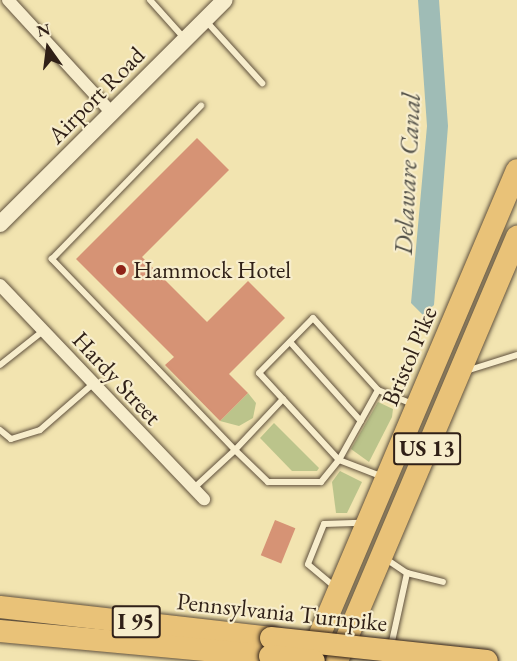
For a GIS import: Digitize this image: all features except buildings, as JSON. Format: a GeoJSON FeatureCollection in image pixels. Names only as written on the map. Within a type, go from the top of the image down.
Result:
{"type":"FeatureCollection","features":[{"type":"Feature","properties":{"kind":"highway","name":"Bristol Pike"},"geometry":{"type":"LineString","coordinates":[[308,661],[517,170]]}},
{"type":"Feature","properties":{"kind":"highway","name":"US 13"},"geometry":{"type":"LineString","coordinates":[[337,661],[516,242]]}},
{"type":"Feature","properties":{"kind":"highway","name":"Pennsylvania Turnpike"},"geometry":{"type":"LineString","coordinates":[[0,607],[271,647],[314,661]]}},
{"type":"Feature","properties":{"kind":"highway","name":"Pennsylvania Turnpike"},"geometry":{"type":"LineString","coordinates":[[0,631],[487,661]]}},
{"type":"Feature","properties":{"kind":"street"},"geometry":{"type":"LineString","coordinates":[[8,0],[112,113]]}},
{"type":"Feature","properties":{"kind":"street","name":"Airport Road"},"geometry":{"type":"LineString","coordinates":[[0,224],[185,40],[213,8]]}},
{"type":"Feature","properties":{"kind":"street","name":"Hardy Street"},"geometry":{"type":"LineString","coordinates":[[0,285],[204,499]]}},
{"type":"Feature","properties":{"kind":"lane"},"geometry":{"type":"LineString","coordinates":[[150,0],[185,40]]}},
{"type":"Feature","properties":{"kind":"lane"},"geometry":{"type":"LineString","coordinates":[[213,8],[262,83]]}},
{"type":"Feature","properties":{"kind":"lane"},"geometry":{"type":"LineString","coordinates":[[201,106],[52,259],[268,482],[321,482],[339,459],[378,390]]}},
{"type":"Feature","properties":{"kind":"lane"},"geometry":{"type":"LineString","coordinates":[[387,478],[339,459],[259,373],[313,318],[378,390],[417,405]]}},
{"type":"Feature","properties":{"kind":"lane"},"geometry":{"type":"LineString","coordinates":[[0,365],[43,331]]}},
{"type":"Feature","properties":{"kind":"lane"},"geometry":{"type":"LineString","coordinates":[[290,342],[361,421]]}},
{"type":"Feature","properties":{"kind":"lane"},"geometry":{"type":"LineString","coordinates":[[459,374],[517,355]]}},
{"type":"Feature","properties":{"kind":"lane"},"geometry":{"type":"LineString","coordinates":[[0,430],[11,439],[40,430],[93,384]]}},
{"type":"Feature","properties":{"kind":"lane"},"geometry":{"type":"LineString","coordinates":[[193,488],[235,450],[283,399]]}},
{"type":"Feature","properties":{"kind":"lane"},"geometry":{"type":"LineString","coordinates":[[339,590],[308,564],[324,524],[368,523]]}},
{"type":"Feature","properties":{"kind":"lane"},"geometry":{"type":"LineString","coordinates":[[381,556],[407,573],[442,582]]}},
{"type":"Feature","properties":{"kind":"lane"},"geometry":{"type":"LineString","coordinates":[[388,661],[407,573]]}},
{"type":"Feature","properties":{"kind":"green space"},"geometry":{"type":"Polygon","coordinates":[[[248,393],[256,403],[253,418],[239,426],[220,421],[248,393]]]}},
{"type":"Feature","properties":{"kind":"green space"},"geometry":{"type":"Polygon","coordinates":[[[378,402],[393,409],[392,417],[369,462],[351,449],[378,402]]]}},
{"type":"Feature","properties":{"kind":"green space"},"geometry":{"type":"Polygon","coordinates":[[[274,423],[319,468],[317,471],[292,471],[260,438],[274,423]]]}},
{"type":"Feature","properties":{"kind":"green space"},"geometry":{"type":"Polygon","coordinates":[[[340,471],[362,482],[347,513],[336,513],[332,482],[340,471]]]}},
{"type":"Feature","properties":{"kind":"water"},"geometry":{"type":"Polygon","coordinates":[[[418,0],[439,0],[448,126],[434,305],[423,315],[411,303],[427,126],[418,0]]]}},
{"type":"Feature","properties":{"kind":"place","name":"Hammock Hotel"},"geometry":{"type":"Point","coordinates":[121,270]}},
{"type":"Feature","properties":{"kind":"water label","name":"Delaware Canal"},"geometry":{"type":"Point","coordinates":[408,174]}}]}
